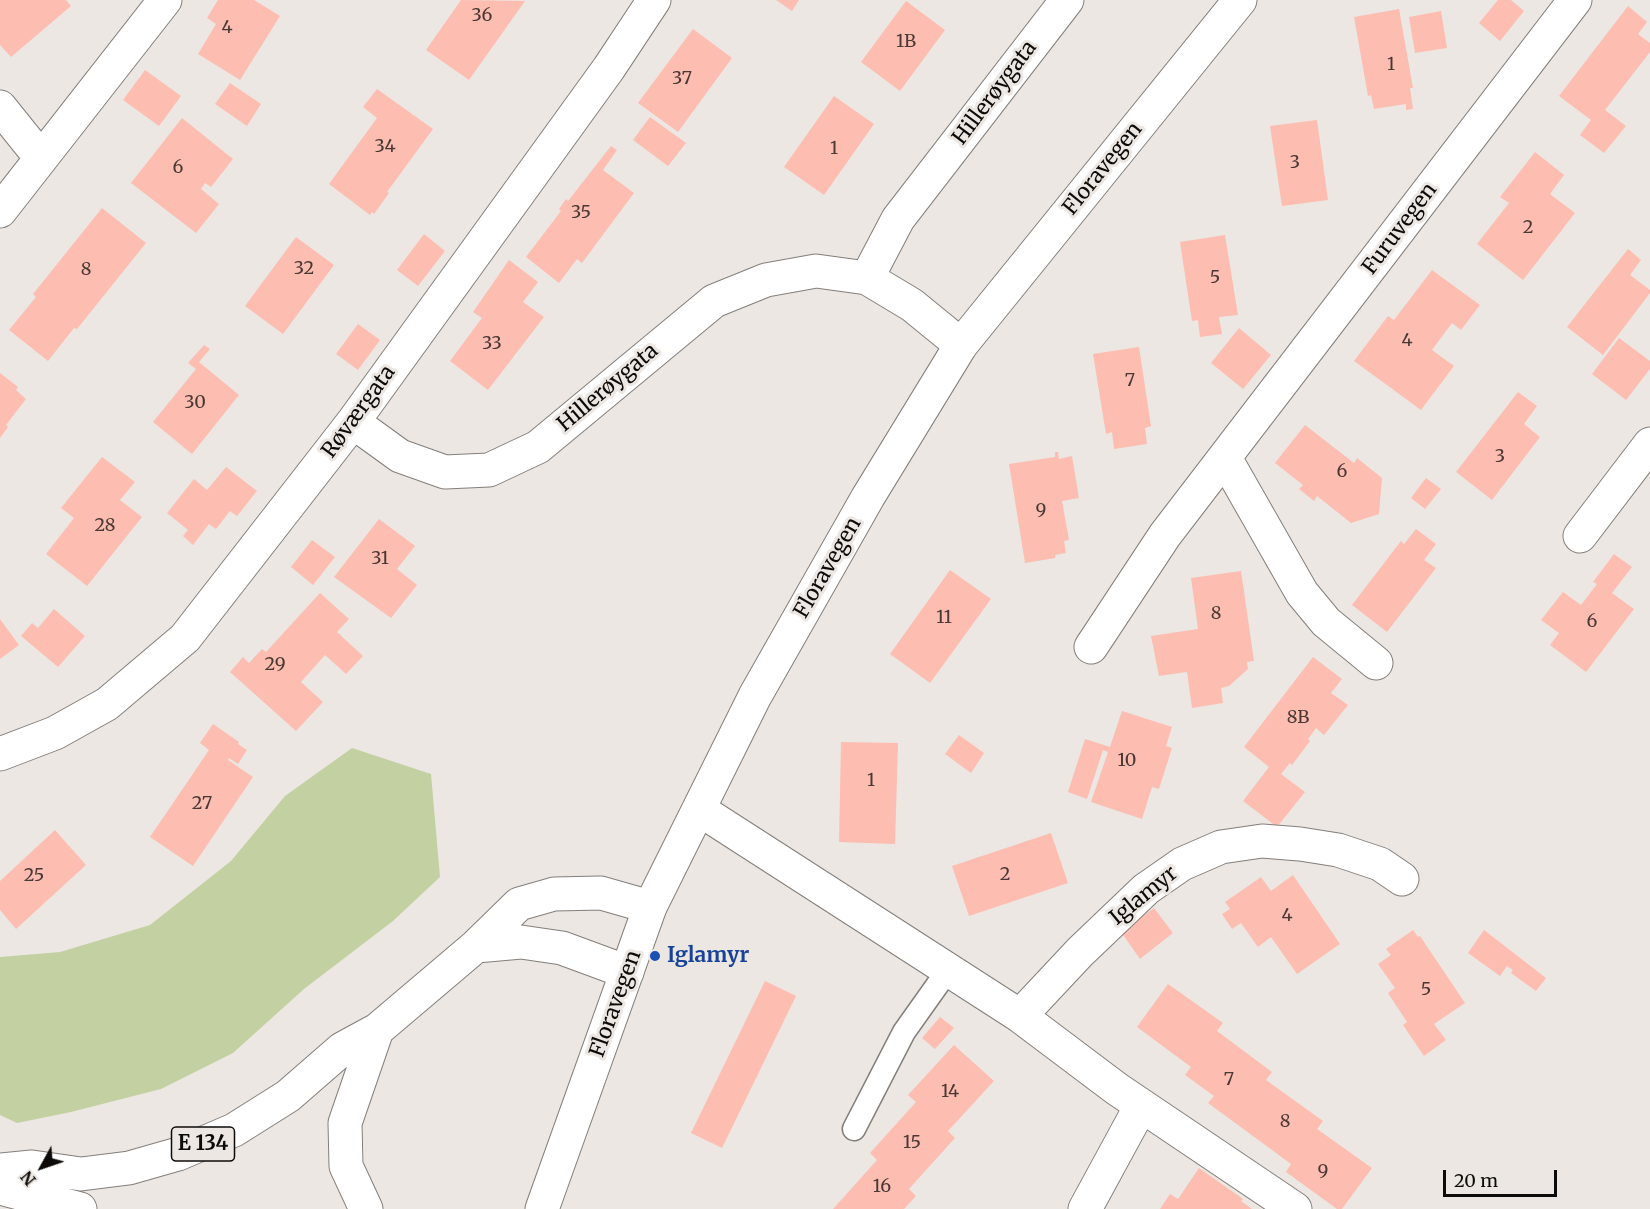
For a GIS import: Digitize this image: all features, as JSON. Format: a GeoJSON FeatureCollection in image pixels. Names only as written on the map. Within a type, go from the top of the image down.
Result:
{"type":"FeatureCollection","features":[{"type":"Feature","properties":{"kind":"main road"},"geometry":{"type":"LineString","coordinates":[[0,211],[165,0]]}},
{"type":"Feature","properties":{"kind":"main road","name":"Røværgata"},"geometry":{"type":"LineString","coordinates":[[0,754],[55,733],[106,704],[185,638],[353,422],[609,68],[654,0]]}},
{"type":"Feature","properties":{"kind":"main road","name":"Hillerøygata"},"geometry":{"type":"LineString","coordinates":[[867,278],[898,219],[1067,0]]}},
{"type":"Feature","properties":{"kind":"main road","name":"Floravegen"},"geometry":{"type":"LineString","coordinates":[[544,1206],[650,907],[755,696],[868,497],[961,345],[1240,0]]}},
{"type":"Feature","properties":{"kind":"main road","name":"Furuvegen"},"geometry":{"type":"LineString","coordinates":[[1091,647],[1165,535],[1575,0]]}},
{"type":"Feature","properties":{"kind":"main road"},"geometry":{"type":"LineString","coordinates":[[0,107],[41,159]]}},
{"type":"Feature","properties":{"kind":"main road","name":"Hillerøygata"},"geometry":{"type":"LineString","coordinates":[[353,422],[400,456],[445,472],[489,470],[538,447],[714,301],[766,280],[816,271],[867,278],[912,305],[961,345]]}},
{"type":"Feature","properties":{"kind":"main road"},"geometry":{"type":"LineString","coordinates":[[1580,536],[1650,444]]}},
{"type":"Feature","properties":{"kind":"main road"},"geometry":{"type":"LineString","coordinates":[[1225,458],[1302,593],[1326,622],[1376,663]]}},
{"type":"Feature","properties":{"kind":"main road"},"geometry":{"type":"LineString","coordinates":[[700,810],[1020,1016],[1141,1106],[1295,1209]]}},
{"type":"Feature","properties":{"kind":"main road","name":"Iglamyr"},"geometry":{"type":"LineString","coordinates":[[1020,1016],[1080,952],[1146,890],[1182,864],[1221,847],[1262,841],[1338,850],[1380,864],[1402,879]]}},
{"type":"Feature","properties":{"kind":"main road","name":"E 134"},"geometry":{"type":"LineString","coordinates":[[0,1170],[32,1167],[81,1174],[129,1168],[178,1154],[234,1130],[288,1096],[342,1049],[377,1030],[476,946],[519,904],[554,894],[601,893],[650,907]]}},
{"type":"Feature","properties":{"kind":"main road"},"geometry":{"type":"LineString","coordinates":[[476,946],[521,942],[562,948],[627,972]]}},
{"type":"Feature","properties":{"kind":"main road"},"geometry":{"type":"LineString","coordinates":[[366,1209],[346,1166],[345,1123],[377,1030]]}},
{"type":"Feature","properties":{"kind":"main road"},"geometry":{"type":"LineString","coordinates":[[1084,1209],[1141,1106]]}},
{"type":"Feature","properties":{"kind":"main road"},"geometry":{"type":"LineString","coordinates":[[0,1188],[80,1209]]}},
{"type":"Feature","properties":{"kind":"main road"},"geometry":{"type":"LineString","coordinates":[[0,1202],[14,1209]]}},
{"type":"Feature","properties":{"kind":"lane"},"geometry":{"type":"LineString","coordinates":[[854,1129],[904,1032],[948,970]]}},
{"type":"Feature","properties":{"kind":"green space"},"geometry":{"type":"Polygon","coordinates":[[[352,748],[431,774],[440,877],[393,921],[304,989],[233,1053],[161,1089],[17,1123],[0,1115],[0,957],[60,952],[150,925],[231,861],[285,796],[352,748]]]}},
{"type":"Feature","properties":{"kind":"building"},"geometry":{"type":"Polygon","coordinates":[[[0,0],[66,0],[71,6],[11,57],[0,45],[0,0]]]}},
{"type":"Feature","properties":{"kind":"building"},"geometry":{"type":"Polygon","coordinates":[[[218,0],[254,0],[280,16],[240,80],[198,54],[216,24],[207,18],[218,0]]]}},
{"type":"Feature","properties":{"kind":"building"},"geometry":{"type":"Polygon","coordinates":[[[461,0],[525,1],[469,80],[426,50],[461,0]]]}},
{"type":"Feature","properties":{"kind":"building"},"geometry":{"type":"Polygon","coordinates":[[[776,0],[799,0],[792,11],[776,0]]]}},
{"type":"Feature","properties":{"kind":"building"},"geometry":{"type":"Polygon","coordinates":[[[1498,0],[1511,0],[1524,11],[1500,41],[1479,23],[1498,0]]]}},
{"type":"Feature","properties":{"kind":"building"},"geometry":{"type":"Polygon","coordinates":[[[906,1],[945,30],[900,91],[861,62],[906,1]]]}},
{"type":"Feature","properties":{"kind":"building"},"geometry":{"type":"Polygon","coordinates":[[[1628,6],[1647,22],[1638,34],[1650,43],[1650,52],[1605,110],[1626,126],[1604,153],[1580,135],[1591,120],[1559,96],[1628,6]]]}},
{"type":"Feature","properties":{"kind":"building"},"geometry":{"type":"Polygon","coordinates":[[[1399,9],[1413,88],[1410,88],[1413,109],[1406,110],[1406,104],[1374,109],[1371,95],[1368,96],[1354,17],[1399,9]]]}},
{"type":"Feature","properties":{"kind":"building"},"geometry":{"type":"Polygon","coordinates":[[[1441,11],[1447,48],[1415,53],[1409,17],[1441,11]]]}},
{"type":"Feature","properties":{"kind":"building"},"geometry":{"type":"Polygon","coordinates":[[[693,29],[732,58],[678,132],[638,103],[693,29]]]}},
{"type":"Feature","properties":{"kind":"building"},"geometry":{"type":"Polygon","coordinates":[[[145,70],[181,96],[159,126],[123,100],[145,70]]]}},
{"type":"Feature","properties":{"kind":"building"},"geometry":{"type":"Polygon","coordinates":[[[230,83],[261,104],[247,126],[215,104],[230,83]]]}},
{"type":"Feature","properties":{"kind":"building"},"geometry":{"type":"Polygon","coordinates":[[[377,89],[433,129],[387,192],[389,193],[374,214],[372,212],[370,215],[329,184],[377,118],[363,107],[377,89]]]}},
{"type":"Feature","properties":{"kind":"building"},"geometry":{"type":"Polygon","coordinates":[[[834,96],[874,124],[824,195],[784,167],[834,96]]]}},
{"type":"Feature","properties":{"kind":"building"},"geometry":{"type":"Polygon","coordinates":[[[650,117],[686,143],[668,166],[633,140],[650,117]]]}},
{"type":"Feature","properties":{"kind":"building"},"geometry":{"type":"Polygon","coordinates":[[[182,118],[233,159],[211,187],[205,183],[201,189],[219,204],[196,233],[131,183],[182,118]]]}},
{"type":"Feature","properties":{"kind":"building"},"geometry":{"type":"Polygon","coordinates":[[[1317,120],[1328,200],[1282,206],[1270,126],[1317,120]]]}},
{"type":"Feature","properties":{"kind":"building"},"geometry":{"type":"Polygon","coordinates":[[[611,146],[617,150],[603,170],[634,193],[582,263],[577,259],[559,283],[526,257],[561,211],[559,209],[566,199],[568,201],[611,146]]]}},
{"type":"Feature","properties":{"kind":"building"},"geometry":{"type":"Polygon","coordinates":[[[1535,152],[1564,175],[1550,194],[1575,213],[1523,280],[1477,244],[1509,203],[1500,197],[1535,152]]]}},
{"type":"Feature","properties":{"kind":"building"},"geometry":{"type":"Polygon","coordinates":[[[102,208],[146,243],[77,329],[74,328],[48,361],[9,330],[36,297],[33,294],[102,208]]]}},
{"type":"Feature","properties":{"kind":"building"},"geometry":{"type":"Polygon","coordinates":[[[424,234],[445,251],[418,286],[397,270],[424,234]]]}},
{"type":"Feature","properties":{"kind":"building"},"geometry":{"type":"Polygon","coordinates":[[[1225,235],[1238,315],[1219,317],[1222,334],[1200,337],[1198,320],[1192,321],[1180,242],[1225,235]]]}},
{"type":"Feature","properties":{"kind":"building"},"geometry":{"type":"Polygon","coordinates":[[[296,237],[334,265],[283,334],[245,306],[296,237]]]}},
{"type":"Feature","properties":{"kind":"building"},"geometry":{"type":"Polygon","coordinates":[[[1628,249],[1641,260],[1630,275],[1650,290],[1650,293],[1603,355],[1567,327],[1628,249]]]}},
{"type":"Feature","properties":{"kind":"building"},"geometry":{"type":"Polygon","coordinates":[[[509,260],[538,282],[523,302],[544,317],[488,390],[450,361],[482,318],[473,312],[509,260]]]}},
{"type":"Feature","properties":{"kind":"building"},"geometry":{"type":"Polygon","coordinates":[[[1432,270],[1480,305],[1461,330],[1452,323],[1432,350],[1454,366],[1421,410],[1354,361],[1388,316],[1394,320],[1432,270]]]}},
{"type":"Feature","properties":{"kind":"building"},"geometry":{"type":"Polygon","coordinates":[[[358,324],[380,340],[358,370],[336,354],[358,324]]]}},
{"type":"Feature","properties":{"kind":"building"},"geometry":{"type":"Polygon","coordinates":[[[1239,328],[1271,355],[1243,389],[1211,363],[1239,328]]]}},
{"type":"Feature","properties":{"kind":"building"},"geometry":{"type":"Polygon","coordinates":[[[1619,338],[1650,361],[1650,369],[1626,400],[1592,374],[1619,338]]]}},
{"type":"Feature","properties":{"kind":"building"},"geometry":{"type":"Polygon","coordinates":[[[204,345],[210,349],[199,362],[239,395],[192,454],[153,422],[196,369],[188,363],[204,345]]]}},
{"type":"Feature","properties":{"kind":"building"},"geometry":{"type":"Polygon","coordinates":[[[1139,347],[1151,426],[1145,428],[1147,444],[1114,449],[1112,432],[1106,434],[1093,354],[1139,347]]]}},
{"type":"Feature","properties":{"kind":"building"},"geometry":{"type":"Polygon","coordinates":[[[0,373],[18,387],[16,390],[26,399],[6,425],[8,427],[0,438],[0,373]]]}},
{"type":"Feature","properties":{"kind":"building"},"geometry":{"type":"Polygon","coordinates":[[[1518,392],[1537,406],[1524,424],[1540,437],[1492,500],[1456,472],[1518,392]]]}},
{"type":"Feature","properties":{"kind":"building"},"geometry":{"type":"Polygon","coordinates":[[[1305,425],[1354,463],[1357,458],[1382,478],[1379,514],[1351,523],[1317,496],[1314,501],[1299,489],[1303,485],[1275,463],[1305,425]]]}},
{"type":"Feature","properties":{"kind":"building"},"geometry":{"type":"Polygon","coordinates":[[[1055,452],[1058,452],[1059,459],[1072,456],[1079,498],[1062,501],[1069,540],[1064,541],[1066,553],[1055,555],[1055,558],[1025,563],[1009,464],[1055,457],[1055,452]]]}},
{"type":"Feature","properties":{"kind":"building"},"geometry":{"type":"Polygon","coordinates":[[[102,457],[135,482],[120,500],[142,517],[87,586],[46,554],[74,518],[61,508],[102,457]]]}},
{"type":"Feature","properties":{"kind":"building"},"geometry":{"type":"Polygon","coordinates":[[[226,467],[257,491],[237,516],[230,511],[216,529],[209,524],[193,545],[183,536],[188,530],[167,513],[194,479],[207,490],[226,467]]]}},
{"type":"Feature","properties":{"kind":"building"},"geometry":{"type":"Polygon","coordinates":[[[1426,478],[1441,489],[1425,509],[1411,498],[1426,478]]]}},
{"type":"Feature","properties":{"kind":"building"},"geometry":{"type":"Polygon","coordinates":[[[379,519],[415,546],[397,569],[417,585],[391,618],[334,577],[379,519]]]}},
{"type":"Feature","properties":{"kind":"building"},"geometry":{"type":"Polygon","coordinates":[[[1416,529],[1436,544],[1424,560],[1436,568],[1387,632],[1352,605],[1401,541],[1404,544],[1416,529]]]}},
{"type":"Feature","properties":{"kind":"building"},"geometry":{"type":"Polygon","coordinates":[[[312,540],[335,557],[313,585],[291,567],[312,540]]]}},
{"type":"Feature","properties":{"kind":"building"},"geometry":{"type":"Polygon","coordinates":[[[1614,554],[1632,567],[1612,593],[1634,609],[1586,672],[1550,645],[1559,633],[1541,620],[1563,592],[1581,605],[1597,584],[1593,582],[1614,554]]]}},
{"type":"Feature","properties":{"kind":"building"},"geometry":{"type":"Polygon","coordinates":[[[950,570],[991,599],[930,683],[890,654],[950,570]]]}},
{"type":"Feature","properties":{"kind":"building"},"geometry":{"type":"Polygon","coordinates":[[[1241,571],[1254,661],[1247,662],[1248,669],[1229,686],[1221,688],[1223,703],[1192,708],[1187,672],[1159,676],[1151,636],[1198,629],[1191,578],[1241,571]]]}},
{"type":"Feature","properties":{"kind":"building"},"geometry":{"type":"Polygon","coordinates":[[[320,593],[349,619],[337,632],[363,656],[346,674],[325,655],[301,682],[323,702],[296,731],[230,672],[243,657],[249,663],[262,649],[266,652],[320,593]]]}},
{"type":"Feature","properties":{"kind":"building"},"geometry":{"type":"Polygon","coordinates":[[[54,609],[85,636],[58,667],[21,636],[32,623],[38,628],[54,609]]]}},
{"type":"Feature","properties":{"kind":"building"},"geometry":{"type":"Polygon","coordinates":[[[0,619],[19,645],[0,659],[0,619]]]}},
{"type":"Feature","properties":{"kind":"building"},"geometry":{"type":"Polygon","coordinates":[[[1313,657],[1342,679],[1331,693],[1348,705],[1324,735],[1316,728],[1308,739],[1310,741],[1292,765],[1290,763],[1281,774],[1305,792],[1277,827],[1243,801],[1269,767],[1244,747],[1313,657]]]}},
{"type":"Feature","properties":{"kind":"building"},"geometry":{"type":"Polygon","coordinates":[[[1122,711],[1172,727],[1166,746],[1172,748],[1159,789],[1152,787],[1142,819],[1091,802],[1108,752],[1103,750],[1087,799],[1068,792],[1085,739],[1110,747],[1122,711]]]}},
{"type":"Feature","properties":{"kind":"building"},"geometry":{"type":"Polygon","coordinates":[[[213,724],[247,750],[238,764],[229,758],[228,760],[253,777],[193,866],[150,837],[209,750],[200,743],[213,724]]]}},
{"type":"Feature","properties":{"kind":"building"},"geometry":{"type":"Polygon","coordinates":[[[959,735],[984,753],[971,773],[945,754],[959,735]]]}},
{"type":"Feature","properties":{"kind":"building"},"geometry":{"type":"Polygon","coordinates":[[[841,742],[898,743],[895,844],[839,842],[841,742]]]}},
{"type":"Feature","properties":{"kind":"building"},"geometry":{"type":"Polygon","coordinates":[[[55,830],[86,865],[16,929],[0,910],[0,881],[55,830]]]}},
{"type":"Feature","properties":{"kind":"building"},"geometry":{"type":"Polygon","coordinates":[[[1051,833],[1068,883],[969,916],[952,866],[1051,833]]]}},
{"type":"Feature","properties":{"kind":"building"},"geometry":{"type":"Polygon","coordinates":[[[1293,875],[1340,944],[1297,974],[1271,937],[1258,947],[1241,923],[1232,929],[1222,914],[1230,909],[1225,902],[1261,877],[1271,891],[1293,875]]]}},
{"type":"Feature","properties":{"kind":"building"},"geometry":{"type":"Polygon","coordinates":[[[1154,908],[1173,933],[1140,959],[1121,932],[1154,908]]]}},
{"type":"Feature","properties":{"kind":"building"},"geometry":{"type":"Polygon","coordinates":[[[1413,930],[1418,937],[1420,936],[1465,1003],[1434,1024],[1446,1040],[1424,1056],[1403,1025],[1407,1022],[1388,993],[1395,988],[1378,964],[1391,955],[1386,949],[1413,930]]]}},
{"type":"Feature","properties":{"kind":"building"},"geometry":{"type":"Polygon","coordinates":[[[1484,930],[1546,978],[1536,991],[1511,973],[1513,970],[1507,966],[1500,976],[1468,953],[1484,930]]]}},
{"type":"Feature","properties":{"kind":"building"},"geometry":{"type":"Polygon","coordinates":[[[765,981],[796,996],[722,1148],[691,1133],[765,981]]]}},
{"type":"Feature","properties":{"kind":"building"},"geometry":{"type":"Polygon","coordinates":[[[1168,984],[1223,1023],[1217,1031],[1272,1072],[1266,1080],[1323,1121],[1317,1129],[1372,1168],[1342,1209],[1337,1209],[1286,1172],[1291,1164],[1208,1103],[1214,1096],[1185,1075],[1191,1067],[1137,1027],[1168,984]]]}},
{"type":"Feature","properties":{"kind":"building"},"geometry":{"type":"Polygon","coordinates":[[[940,1017],[954,1028],[935,1049],[922,1038],[940,1017]]]}},
{"type":"Feature","properties":{"kind":"building"},"geometry":{"type":"Polygon","coordinates":[[[954,1045],[994,1081],[948,1131],[955,1138],[909,1189],[916,1196],[904,1209],[833,1209],[877,1160],[870,1153],[916,1102],[908,1095],[954,1045]]]}},
{"type":"Feature","properties":{"kind":"building"},"geometry":{"type":"Polygon","coordinates":[[[1199,1168],[1243,1199],[1241,1201],[1252,1209],[1160,1209],[1170,1194],[1178,1199],[1199,1168]]]}},
{"type":"Feature","properties":{"kind":"place","name":"Iglamyr"},"geometry":{"type":"Point","coordinates":[655,956]}}]}
